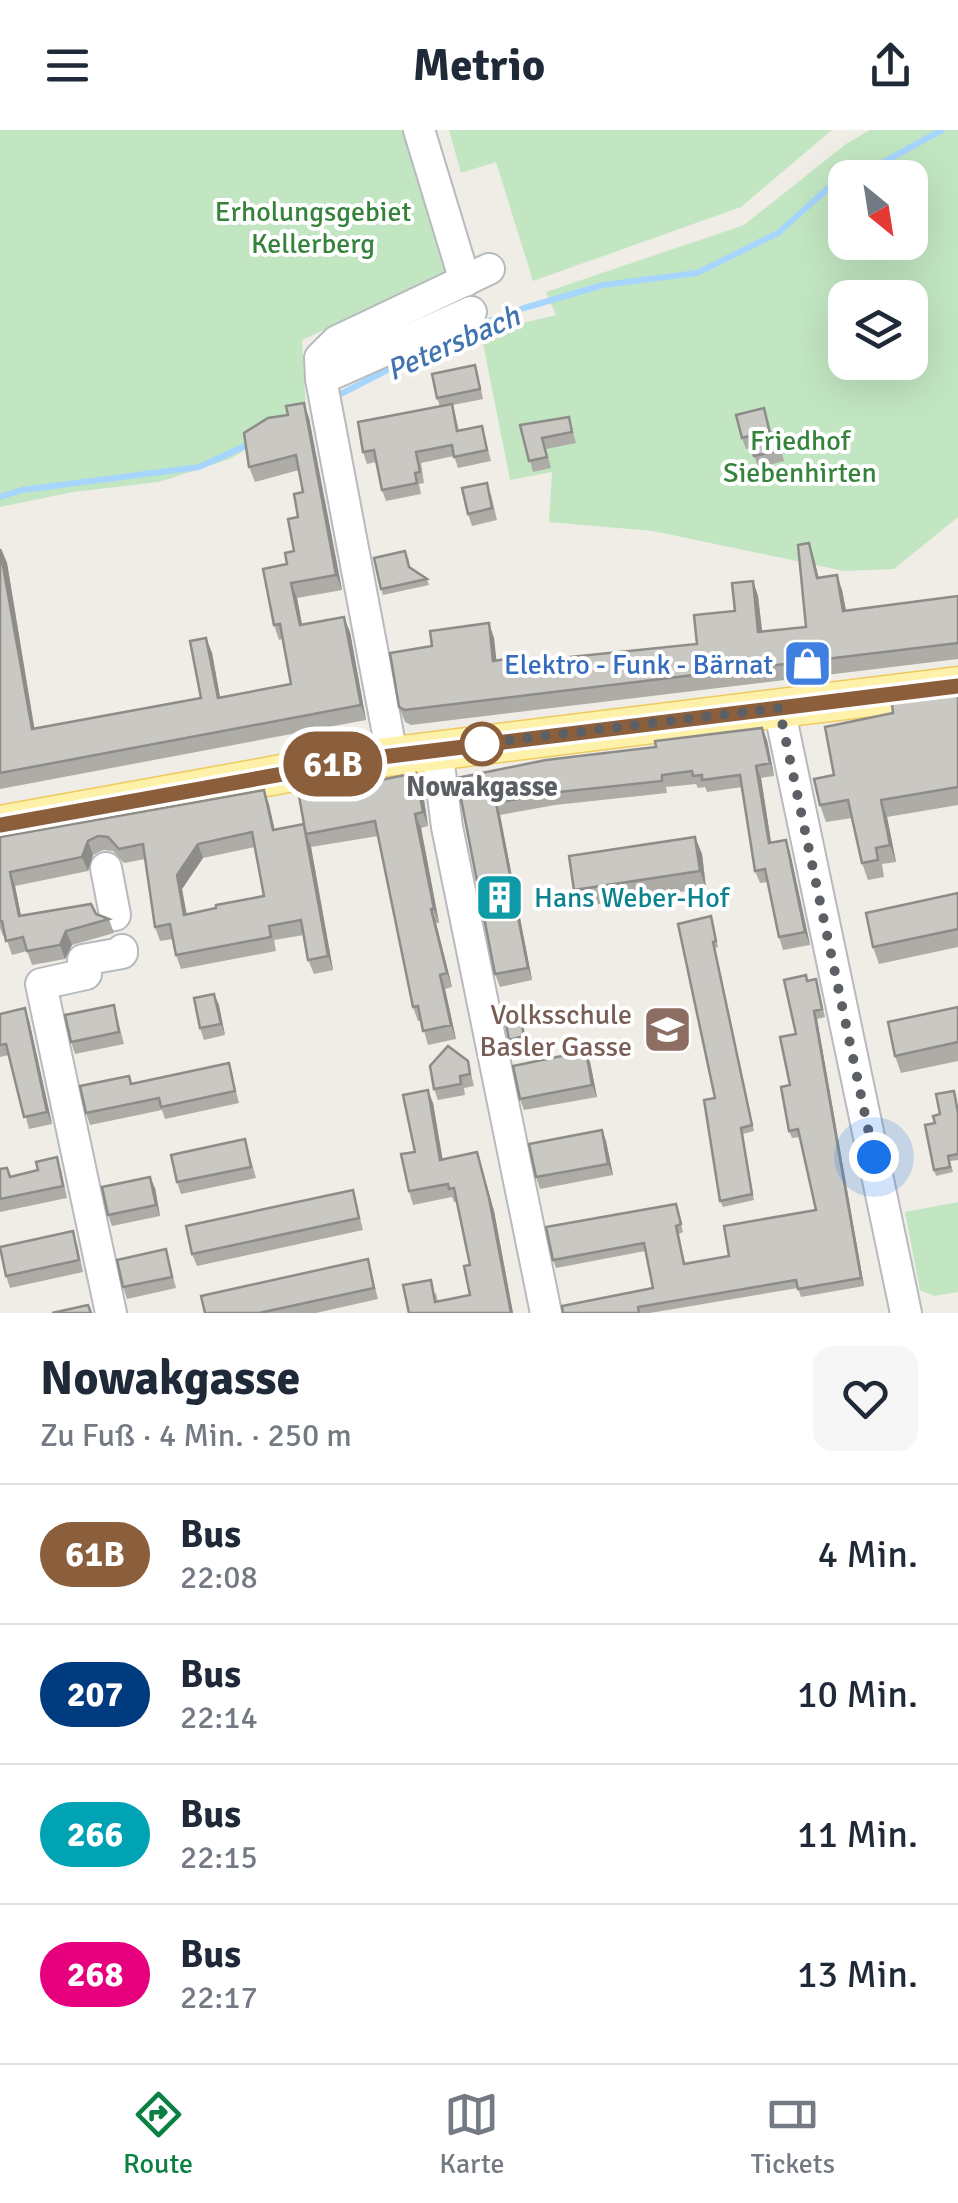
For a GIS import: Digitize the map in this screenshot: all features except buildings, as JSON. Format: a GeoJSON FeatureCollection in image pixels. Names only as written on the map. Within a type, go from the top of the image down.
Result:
{"type":"FeatureCollection","features":[{"type":"Feature","properties":{"kind":"main road"},"geometry":{"type":"LineString","coordinates":[[0,825],[98,820],[392,755],[958,686]]}},
{"type":"Feature","properties":{"kind":"street"},"geometry":{"type":"LineString","coordinates":[[392,755],[320,358],[336,340],[477,275],[419,130]]}},
{"type":"Feature","properties":{"kind":"street"},"geometry":{"type":"LineString","coordinates":[[321,379],[470,312]]}},
{"type":"Feature","properties":{"kind":"street"},"geometry":{"type":"LineString","coordinates":[[779,708],[906,1313]]}},
{"type":"Feature","properties":{"kind":"street"},"geometry":{"type":"LineString","coordinates":[[437,749],[448,827],[546,1313]]}},
{"type":"Feature","properties":{"kind":"street"},"geometry":{"type":"LineString","coordinates":[[106,868],[115,915]]}},
{"type":"Feature","properties":{"kind":"street"},"geometry":{"type":"LineString","coordinates":[[111,1313],[41,984],[86,974],[84,960],[122,950]]}},
{"type":"Feature","properties":{"kind":"green space"},"geometry":{"type":"Polygon","coordinates":[[[0,130],[407,130],[451,271],[302,340],[306,412],[230,459],[159,482],[73,492],[0,507],[0,130]]]}},
{"type":"Feature","properties":{"kind":"green space","name":"Erholungsgebiet Kellerberg"},"geometry":{"type":"Polygon","coordinates":[[[449,130],[832,130],[741,207],[533,281],[496,162],[461,173],[449,130]]]}},
{"type":"Feature","properties":{"kind":"green space","name":"Friedhof Siebenhirten"},"geometry":{"type":"Polygon","coordinates":[[[870,130],[958,130],[958,517],[894,569],[844,571],[653,531],[549,522],[552,472],[510,480],[481,333],[556,315],[546,292],[744,225],[846,144],[870,130]]]}},
{"type":"Feature","properties":{"kind":"green space"},"geometry":{"type":"Polygon","coordinates":[[[958,1202],[958,1292],[934,1296],[920,1290],[905,1212],[958,1202]]]}},
{"type":"Feature","properties":{"kind":"waterway","name":"Petersbach"},"geometry":{"type":"LineString","coordinates":[[473,327],[603,285],[697,273],[778,233],[844,174],[882,163],[942,130]]}},
{"type":"Feature","properties":{"kind":"waterway","name":"Petersbach"},"geometry":{"type":"LineString","coordinates":[[335,397],[453,336]]}},
{"type":"Feature","properties":{"kind":"waterway","name":"Petersbach"},"geometry":{"type":"LineString","coordinates":[[0,497],[22,490],[199,467],[254,442]]}},
{"type":"Feature","properties":{"kind":"bus line","name":"61B"},"geometry":{"type":"LineString","coordinates":[[0,825],[366,759],[958,686]]}},
{"type":"Feature","properties":{"kind":"place","name":"Elektro - Funk - Bärnat"},"geometry":{"type":"Point","coordinates":[808,664]}},
{"type":"Feature","properties":{"kind":"place","name":"Nowakgasse"},"geometry":{"type":"Point","coordinates":[482,744]}},
{"type":"Feature","properties":{"kind":"place","name":"Hans Weber-Hof"},"geometry":{"type":"Point","coordinates":[499,897]}},
{"type":"Feature","properties":{"kind":"place","name":"Volksschule Basler Gasse"},"geometry":{"type":"Point","coordinates":[667,1030]}},
{"type":"Feature","properties":{"kind":"route"},"geometry":{"type":"LineString","coordinates":[[482,744],[478,744],[779,708],[874,1157]]}}]}
